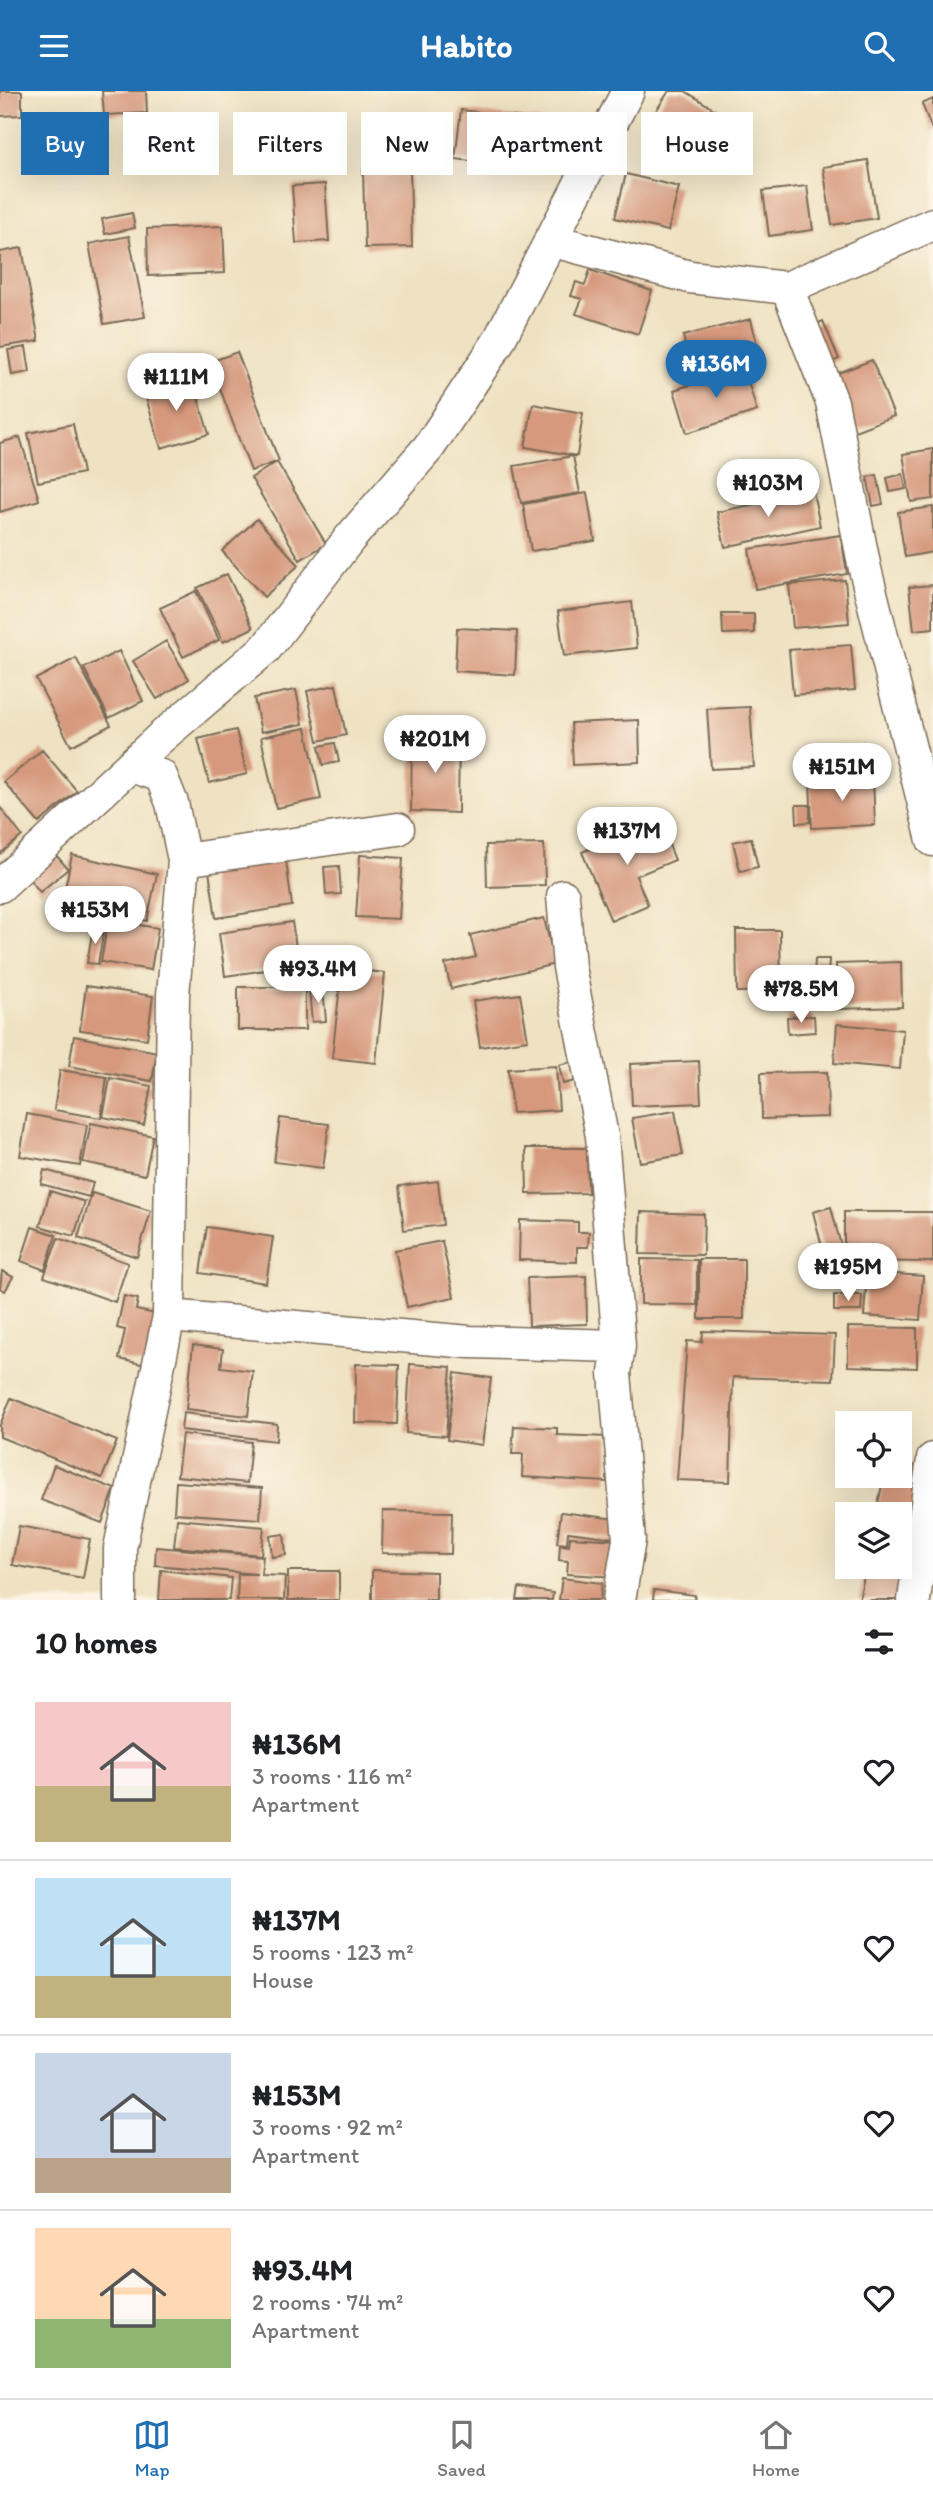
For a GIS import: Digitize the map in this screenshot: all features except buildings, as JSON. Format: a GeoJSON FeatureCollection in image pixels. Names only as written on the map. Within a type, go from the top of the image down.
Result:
{"type":"FeatureCollection","features":[{"type":"Feature","properties":{"kind":"street"},"geometry":{"type":"LineString","coordinates":[[0,886],[159,739],[266,648],[350,538],[429,447],[497,344],[628,91]]}},
{"type":"Feature","properties":{"kind":"street"},"geometry":{"type":"LineString","coordinates":[[550,240],[690,277],[787,288],[933,224]]}},
{"type":"Feature","properties":{"kind":"street"},"geometry":{"type":"LineString","coordinates":[[787,288],[832,402],[865,569],[933,833]]}},
{"type":"Feature","properties":{"kind":"street"},"geometry":{"type":"LineString","coordinates":[[120,1600],[120,1548],[169,1315],[173,995],[184,860],[172,803],[161,776],[131,766]]}},
{"type":"Feature","properties":{"kind":"street"},"geometry":{"type":"LineString","coordinates":[[184,860],[398,829]]}},
{"type":"Feature","properties":{"kind":"street"},"geometry":{"type":"LineString","coordinates":[[563,895],[569,967],[602,1136],[619,1346],[615,1373],[629,1540],[619,1600]]}},
{"type":"Feature","properties":{"kind":"street"},"geometry":{"type":"LineString","coordinates":[[169,1315],[471,1342],[619,1346]]}},
{"type":"Feature","properties":{"kind":"street"},"geometry":{"type":"LineString","coordinates":[[914,1600],[933,1459]]}}]}
